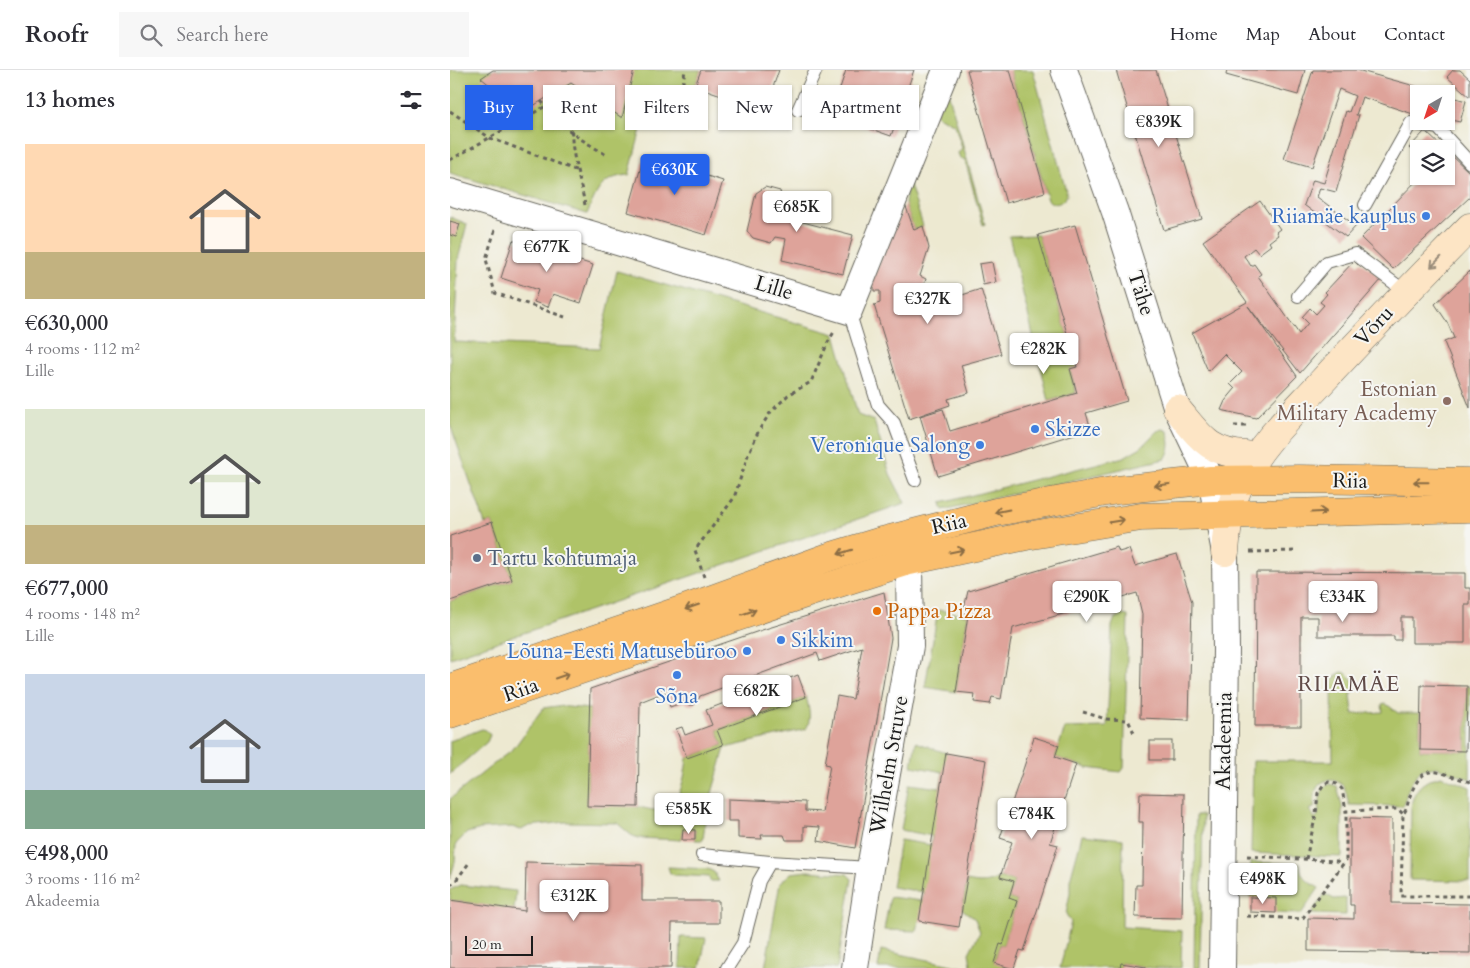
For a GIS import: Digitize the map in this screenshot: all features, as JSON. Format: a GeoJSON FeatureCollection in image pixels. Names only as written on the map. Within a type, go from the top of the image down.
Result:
{"type":"FeatureCollection","features":[{"type":"Feature","properties":{"kind":"highway","name":"Riia"},"geometry":{"type":"LineString","coordinates":[[450,688],[690,607],[829,557],[882,540],[987,514],[1117,490],[1238,473],[1470,482]]}},
{"type":"Feature","properties":{"kind":"highway","name":"Riia"},"geometry":{"type":"LineString","coordinates":[[450,714],[802,595],[910,561],[1026,536],[1140,517],[1470,508]]}},
{"type":"Feature","properties":{"kind":"main road","name":"Võru"},"geometry":{"type":"LineString","coordinates":[[1238,473],[1406,292],[1470,227]]}},
{"type":"Feature","properties":{"kind":"main road"},"geometry":{"type":"LineString","coordinates":[[1177,409],[1200,436],[1217,450],[1230,454],[1238,473],[1251,493],[1260,504],[1279,514]]}},
{"type":"Feature","properties":{"kind":"main road"},"geometry":{"type":"LineString","coordinates":[[1233,552],[1223,515],[1238,473]]}},
{"type":"Feature","properties":{"kind":"street"},"geometry":{"type":"LineString","coordinates":[[848,311],[946,70]]}},
{"type":"Feature","properties":{"kind":"street","name":"Tähe"},"geometry":{"type":"LineString","coordinates":[[1064,70],[1115,212],[1177,409],[1238,473]]}},
{"type":"Feature","properties":{"kind":"street","name":"Lille"},"geometry":{"type":"LineString","coordinates":[[450,192],[848,311]]}},
{"type":"Feature","properties":{"kind":"street","name":"Akadeemia"},"geometry":{"type":"LineString","coordinates":[[1222,968],[1226,650],[1233,552]]}},
{"type":"Feature","properties":{"kind":"street","name":"Wilhelm Struve"},"geometry":{"type":"LineString","coordinates":[[855,968],[870,868],[910,646],[910,561]]}},
{"type":"Feature","properties":{"kind":"lane"},"geometry":{"type":"LineString","coordinates":[[798,110],[816,70]]}},
{"type":"Feature","properties":{"kind":"lane"},"geometry":{"type":"LineString","coordinates":[[1365,205],[1411,123],[1438,128],[1470,163]]}},
{"type":"Feature","properties":{"kind":"lane"},"geometry":{"type":"LineString","coordinates":[[1298,296],[1327,262],[1355,254],[1406,292]]}},
{"type":"Feature","properties":{"kind":"lane"},"geometry":{"type":"LineString","coordinates":[[848,311],[878,405],[894,422],[915,480]]}},
{"type":"Feature","properties":{"kind":"lane"},"geometry":{"type":"LineString","coordinates":[[702,855],[770,862],[870,868]]}},
{"type":"Feature","properties":{"kind":"lane"},"geometry":{"type":"LineString","coordinates":[[727,968],[743,943],[759,881],[770,862]]}},
{"type":"Feature","properties":{"kind":"path"},"geometry":{"type":"LineString","coordinates":[[683,85],[686,70]]}},
{"type":"Feature","properties":{"kind":"path"},"geometry":{"type":"LineString","coordinates":[[450,160],[543,108]]}},
{"type":"Feature","properties":{"kind":"path"},"geometry":{"type":"LineString","coordinates":[[450,111],[490,138],[578,170]]}},
{"type":"Feature","properties":{"kind":"path"},"geometry":{"type":"LineString","coordinates":[[572,132],[608,156]]}},
{"type":"Feature","properties":{"kind":"path"},"geometry":{"type":"LineString","coordinates":[[572,132],[573,150],[584,205]]}},
{"type":"Feature","properties":{"kind":"path"},"geometry":{"type":"LineString","coordinates":[[502,207],[486,259],[495,293],[565,317]]}},
{"type":"Feature","properties":{"kind":"path"},"geometry":{"type":"LineString","coordinates":[[704,579],[695,550],[734,498],[748,455],[770,413],[788,395],[811,382],[828,342],[848,311]]}},
{"type":"Feature","properties":{"kind":"path"},"geometry":{"type":"LineString","coordinates":[[1229,426],[1251,426]]}},
{"type":"Feature","properties":{"kind":"path"},"geometry":{"type":"LineString","coordinates":[[1233,552],[1298,551]]}},
{"type":"Feature","properties":{"kind":"path"},"geometry":{"type":"LineString","coordinates":[[1083,712],[1106,718],[1128,720],[1135,734]]}},
{"type":"Feature","properties":{"kind":"path"},"geometry":{"type":"LineString","coordinates":[[1470,782],[1437,771],[1425,773],[1414,786],[1406,812],[1403,814],[1401,896],[1470,896]]}},
{"type":"Feature","properties":{"kind":"path"},"geometry":{"type":"LineString","coordinates":[[1244,916],[1302,918],[1346,860],[1346,811],[1342,789],[1337,784],[1329,782],[1324,784],[1318,792],[1316,814],[1306,859]]}},
{"type":"Feature","properties":{"kind":"path"},"geometry":{"type":"LineString","coordinates":[[1346,811],[1398,810],[1403,814]]}},
{"type":"Feature","properties":{"kind":"path"},"geometry":{"type":"LineString","coordinates":[[1244,856],[1338,861],[1342,864]]}},
{"type":"Feature","properties":{"kind":"path"},"geometry":{"type":"LineString","coordinates":[[450,885],[454,883],[469,862]]}},
{"type":"Feature","properties":{"kind":"green space"},"geometry":{"type":"Polygon","coordinates":[[[450,70],[701,70],[695,85],[625,85],[625,130],[641,130],[629,175],[620,176],[606,182],[597,192],[587,214],[450,173],[450,70]]]}},
{"type":"Feature","properties":{"kind":"green space"},"geometry":{"type":"Polygon","coordinates":[[[1010,70],[1033,70],[1067,195],[1059,203],[1056,204],[1048,200],[1010,70]]]}},
{"type":"Feature","properties":{"kind":"green space"},"geometry":{"type":"Polygon","coordinates":[[[947,88],[985,224],[983,225],[965,160],[960,158],[958,153],[962,148],[955,125],[936,115],[947,88]]]}},
{"type":"Feature","properties":{"kind":"green space"},"geometry":{"type":"Polygon","coordinates":[[[908,179],[923,226],[914,230],[905,204],[908,179]]]}},
{"type":"Feature","properties":{"kind":"green space"},"geometry":{"type":"Polygon","coordinates":[[[450,217],[467,224],[458,260],[454,342],[599,348],[617,271],[835,334],[858,415],[874,421],[890,474],[905,503],[450,658],[450,601],[512,580],[492,522],[485,524],[450,424],[450,217]]]}},
{"type":"Feature","properties":{"kind":"green space"},"geometry":{"type":"Polygon","coordinates":[[[1038,235],[1077,367],[1070,370],[1076,393],[1049,401],[1009,236],[1038,235]]]}},
{"type":"Feature","properties":{"kind":"green space"},"geometry":{"type":"Polygon","coordinates":[[[1163,429],[1168,431],[1170,442],[1170,449],[1165,459],[943,510],[941,503],[1124,457],[1141,447],[1157,431],[1163,429]]]}},
{"type":"Feature","properties":{"kind":"green space"},"geometry":{"type":"Polygon","coordinates":[[[938,610],[968,615],[956,692],[925,687],[938,610]]]}},
{"type":"Feature","properties":{"kind":"green space"},"geometry":{"type":"Polygon","coordinates":[[[1121,615],[1128,616],[1124,768],[1121,772],[1087,768],[1055,757],[1065,728],[1107,727],[1112,626],[1115,618],[1121,615]]]}},
{"type":"Feature","properties":{"kind":"green space"},"geometry":{"type":"Polygon","coordinates":[[[1342,672],[1346,673],[1355,682],[1351,695],[1353,714],[1383,712],[1382,704],[1385,703],[1398,713],[1420,713],[1420,750],[1466,751],[1467,686],[1470,686],[1470,779],[1437,767],[1423,769],[1413,780],[1406,795],[1404,805],[1401,806],[1349,805],[1346,793],[1340,783],[1333,780],[1322,782],[1317,788],[1314,808],[1309,810],[1315,818],[1317,817],[1321,793],[1330,784],[1337,786],[1342,806],[1342,857],[1251,853],[1253,761],[1333,761],[1332,681],[1342,672]]]}},
{"type":"Feature","properties":{"kind":"green space"},"geometry":{"type":"Polygon","coordinates":[[[806,697],[809,717],[806,729],[725,748],[706,814],[703,840],[695,840],[695,830],[683,829],[682,840],[638,838],[631,835],[617,823],[566,822],[529,826],[521,830],[512,827],[481,829],[467,833],[456,844],[455,862],[450,879],[450,799],[514,748],[543,708],[557,706],[590,709],[587,806],[625,806],[660,810],[667,808],[677,797],[681,789],[687,758],[723,745],[717,730],[806,697]]]}},
{"type":"Feature","properties":{"kind":"green space"},"geometry":{"type":"Polygon","coordinates":[[[482,729],[486,730],[490,735],[487,742],[450,774],[450,741],[482,729]]]}},
{"type":"Feature","properties":{"kind":"green space"},"geometry":{"type":"Polygon","coordinates":[[[916,742],[946,753],[953,758],[930,902],[919,921],[917,931],[884,930],[890,897],[922,901],[923,892],[892,887],[900,840],[931,845],[932,836],[901,830],[909,784],[940,788],[943,772],[912,766],[916,742]]]}},
{"type":"Feature","properties":{"kind":"green space"},"geometry":{"type":"Polygon","coordinates":[[[1441,776],[1470,787],[1470,881],[1410,880],[1412,801],[1420,786],[1429,780],[1441,776]]]}},
{"type":"Feature","properties":{"kind":"green space"},"geometry":{"type":"Polygon","coordinates":[[[1196,815],[1203,815],[1200,968],[1194,968],[1196,815]]]}},
{"type":"Feature","properties":{"kind":"green space"},"geometry":{"type":"Polygon","coordinates":[[[1082,835],[1123,839],[1122,927],[1182,931],[1181,968],[1152,968],[1121,963],[1120,968],[1060,968],[1071,922],[1066,914],[1070,893],[1070,880],[1082,835]]]}},
{"type":"Feature","properties":{"kind":"green space"},"geometry":{"type":"Polygon","coordinates":[[[1251,862],[1300,864],[1303,876],[1319,888],[1301,914],[1276,913],[1250,897],[1251,862]]]}},
{"type":"Feature","properties":{"kind":"green space"},"geometry":{"type":"Polygon","coordinates":[[[668,867],[708,869],[714,872],[719,881],[710,881],[709,877],[674,875],[670,873],[668,867]]]}},
{"type":"Feature","properties":{"kind":"green space"},"geometry":{"type":"Polygon","coordinates":[[[808,871],[847,874],[852,879],[837,968],[765,968],[780,883],[791,873],[808,871]]]}},
{"type":"Feature","properties":{"kind":"green space"},"geometry":{"type":"Polygon","coordinates":[[[1000,877],[1014,881],[1009,898],[1017,901],[1003,945],[1000,944],[994,962],[1010,968],[970,968],[969,953],[980,932],[975,919],[962,909],[967,881],[984,883],[1000,877]]]}},
{"type":"Feature","properties":{"kind":"green space"},"geometry":{"type":"Polygon","coordinates":[[[460,885],[516,891],[514,910],[450,900],[450,890],[460,885]]]}},
{"type":"Feature","properties":{"kind":"green space"},"geometry":{"type":"Polygon","coordinates":[[[1325,894],[1334,899],[1346,898],[1346,915],[1312,914],[1325,894]]]}},
{"type":"Feature","properties":{"kind":"green space"},"geometry":{"type":"Polygon","coordinates":[[[681,937],[706,938],[700,968],[680,968],[681,937]]]}},
{"type":"Feature","properties":{"kind":"green space"},"geometry":{"type":"Polygon","coordinates":[[[881,950],[966,968],[878,968],[881,950]]]}},
{"type":"Feature","properties":{"kind":"building"},"geometry":{"type":"Polygon","coordinates":[[[493,70],[634,70],[630,85],[625,85],[625,106],[622,118],[615,113],[615,85],[574,85],[571,83],[568,85],[543,85],[543,100],[533,106],[533,85],[490,85],[481,78],[493,70]]]}},
{"type":"Feature","properties":{"kind":"building"},"geometry":{"type":"Polygon","coordinates":[[[701,70],[779,70],[774,85],[718,85],[718,94],[708,90],[708,85],[695,85],[701,70]]]}},
{"type":"Feature","properties":{"kind":"building"},"geometry":{"type":"Polygon","coordinates":[[[846,70],[914,70],[909,85],[841,85],[846,70]]]}},
{"type":"Feature","properties":{"kind":"building"},"geometry":{"type":"Polygon","coordinates":[[[967,70],[1010,70],[1045,192],[1006,203],[967,70]]]}},
{"type":"Feature","properties":{"kind":"building"},"geometry":{"type":"Polygon","coordinates":[[[1116,70],[1156,70],[1202,219],[1164,230],[1116,70]]]}},
{"type":"Feature","properties":{"kind":"building"},"geometry":{"type":"Polygon","coordinates":[[[1227,70],[1305,70],[1298,95],[1226,75],[1227,70]]]}},
{"type":"Feature","properties":{"kind":"building"},"geometry":{"type":"Polygon","coordinates":[[[1313,70],[1357,70],[1411,85],[1410,113],[1362,97],[1356,115],[1359,115],[1336,192],[1320,188],[1317,197],[1356,226],[1346,237],[1304,205],[1313,180],[1324,183],[1346,111],[1349,112],[1355,96],[1339,89],[1312,167],[1284,159],[1313,70]]]}},
{"type":"Feature","properties":{"kind":"building"},"geometry":{"type":"Polygon","coordinates":[[[1453,70],[1460,70],[1470,79],[1470,97],[1447,77],[1453,70]]]}},
{"type":"Feature","properties":{"kind":"building"},"geometry":{"type":"Polygon","coordinates":[[[1455,98],[1466,101],[1460,122],[1455,121],[1455,98]]]}},
{"type":"Feature","properties":{"kind":"building"},"geometry":{"type":"Polygon","coordinates":[[[874,130],[893,130],[891,136],[874,130]]]}},
{"type":"Feature","properties":{"kind":"building"},"geometry":{"type":"Polygon","coordinates":[[[1425,131],[1434,140],[1417,140],[1425,131]]]}},
{"type":"Feature","properties":{"kind":"building"},"geometry":{"type":"Polygon","coordinates":[[[644,156],[723,181],[706,235],[628,212],[644,156]]]}},
{"type":"Feature","properties":{"kind":"building"},"geometry":{"type":"Polygon","coordinates":[[[1455,159],[1470,173],[1470,197],[1393,269],[1361,238],[1412,185],[1455,185],[1455,159]]]}},
{"type":"Feature","properties":{"kind":"building"},"geometry":{"type":"Polygon","coordinates":[[[765,187],[780,191],[781,196],[804,203],[799,221],[853,235],[843,274],[782,260],[786,239],[775,237],[771,243],[753,238],[747,231],[756,193],[765,187]]]}},
{"type":"Feature","properties":{"kind":"building"},"geometry":{"type":"Polygon","coordinates":[[[1260,201],[1280,229],[1276,232],[1278,235],[1269,242],[1271,245],[1259,254],[1254,248],[1244,256],[1251,266],[1254,264],[1261,274],[1258,276],[1299,334],[1308,323],[1302,317],[1310,308],[1316,314],[1324,305],[1320,302],[1327,294],[1325,292],[1354,261],[1358,265],[1361,262],[1382,279],[1300,373],[1248,306],[1297,376],[1256,418],[1221,410],[1225,401],[1235,389],[1230,384],[1242,372],[1224,354],[1208,371],[1192,333],[1247,302],[1203,241],[1260,201]]]}},
{"type":"Feature","properties":{"kind":"building"},"geometry":{"type":"Polygon","coordinates":[[[905,204],[914,230],[923,226],[929,248],[920,276],[926,279],[922,291],[917,292],[919,301],[940,294],[939,289],[956,285],[959,296],[981,289],[1001,354],[961,365],[969,393],[948,399],[950,405],[909,419],[874,305],[880,303],[880,291],[874,291],[874,287],[870,284],[905,204]]]}},
{"type":"Feature","properties":{"kind":"building"},"geometry":{"type":"Polygon","coordinates":[[[450,221],[460,224],[456,237],[450,235],[450,221]]]}},
{"type":"Feature","properties":{"kind":"building"},"geometry":{"type":"Polygon","coordinates":[[[1075,225],[1127,401],[1086,413],[1091,429],[938,476],[920,416],[943,409],[950,431],[1077,393],[1070,369],[1077,367],[1038,235],[1075,225]]]}},
{"type":"Feature","properties":{"kind":"building"},"geometry":{"type":"Polygon","coordinates":[[[513,240],[593,265],[581,303],[553,294],[548,307],[534,302],[538,290],[501,278],[513,240]]]}},
{"type":"Feature","properties":{"kind":"building"},"geometry":{"type":"Polygon","coordinates":[[[992,262],[996,282],[983,285],[979,264],[992,262]]]}},
{"type":"Feature","properties":{"kind":"building"},"geometry":{"type":"Polygon","coordinates":[[[1470,271],[1470,408],[1444,342],[1454,338],[1447,322],[1435,304],[1470,271]]]}},
{"type":"Feature","properties":{"kind":"building","name":"Tartu kohtumaja"},"geometry":{"type":"Polygon","coordinates":[[[492,522],[512,580],[450,601],[450,536],[492,522]]]}},
{"type":"Feature","properties":{"kind":"building"},"geometry":{"type":"Polygon","coordinates":[[[1117,547],[1119,552],[1129,549],[1135,566],[1177,554],[1192,602],[1189,720],[1140,718],[1142,614],[1137,593],[1013,628],[1001,699],[992,697],[990,704],[974,702],[975,694],[956,692],[968,615],[963,613],[968,591],[1117,547]]]}},
{"type":"Feature","properties":{"kind":"building"},"geometry":{"type":"Polygon","coordinates":[[[1256,572],[1465,573],[1465,588],[1470,588],[1470,605],[1465,605],[1465,643],[1412,643],[1412,617],[1401,617],[1401,640],[1394,640],[1394,636],[1318,636],[1318,617],[1301,617],[1301,726],[1255,726],[1256,572]]]}},
{"type":"Feature","properties":{"kind":"building"},"geometry":{"type":"Polygon","coordinates":[[[884,592],[891,638],[855,848],[818,841],[820,827],[804,826],[804,840],[786,840],[784,835],[761,835],[762,839],[738,838],[738,821],[728,821],[728,799],[805,802],[805,811],[822,812],[830,765],[825,764],[837,696],[853,699],[862,647],[820,661],[817,653],[700,696],[694,705],[684,702],[670,707],[665,692],[640,702],[638,807],[587,806],[590,689],[762,630],[884,592]]]}},
{"type":"Feature","properties":{"kind":"building"},"geometry":{"type":"Polygon","coordinates":[[[798,675],[806,697],[717,730],[723,745],[687,758],[676,729],[682,727],[685,735],[712,725],[706,710],[798,675]]]}},
{"type":"Feature","properties":{"kind":"building"},"geometry":{"type":"Polygon","coordinates":[[[1421,685],[1467,686],[1466,751],[1420,750],[1421,685]]]}},
{"type":"Feature","properties":{"kind":"building"},"geometry":{"type":"Polygon","coordinates":[[[1034,737],[1059,745],[1055,757],[1076,764],[1050,843],[1058,845],[1047,880],[1024,951],[1020,950],[1014,968],[1010,968],[994,963],[1000,944],[1003,945],[1017,901],[1009,898],[1014,881],[1000,877],[1012,842],[1000,838],[1034,737]]]}},
{"type":"Feature","properties":{"kind":"building"},"geometry":{"type":"Polygon","coordinates":[[[1150,741],[1172,741],[1172,760],[1150,760],[1150,741]]]}},
{"type":"Feature","properties":{"kind":"building"},"geometry":{"type":"Polygon","coordinates":[[[946,753],[986,760],[959,927],[919,921],[946,753]]]}},
{"type":"Feature","properties":{"kind":"building"},"geometry":{"type":"Polygon","coordinates":[[[1140,793],[1184,794],[1182,918],[1135,917],[1136,885],[1142,885],[1143,822],[1139,822],[1140,793]]]}},
{"type":"Feature","properties":{"kind":"building"},"geometry":{"type":"Polygon","coordinates":[[[1350,818],[1392,819],[1392,903],[1470,904],[1470,953],[1308,951],[1308,918],[1354,919],[1354,905],[1350,905],[1350,818]]]}},
{"type":"Feature","properties":{"kind":"building"},"geometry":{"type":"Polygon","coordinates":[[[683,829],[695,830],[695,840],[682,840],[683,829]]]}},
{"type":"Feature","properties":{"kind":"building"},"geometry":{"type":"Polygon","coordinates":[[[526,862],[642,865],[642,901],[719,901],[719,923],[672,923],[671,968],[450,968],[450,900],[525,911],[526,862]]]}},
{"type":"Feature","properties":{"kind":"building"},"geometry":{"type":"Polygon","coordinates":[[[1250,897],[1276,898],[1276,913],[1250,912],[1250,897]]]}},
{"type":"Feature","properties":{"kind":"building"},"geometry":{"type":"Polygon","coordinates":[[[1121,963],[1146,967],[1146,968],[1120,968],[1121,963]]]}},
{"type":"Feature","properties":{"kind":"place","name":"Riiamäe kauplus"},"geometry":{"type":"Point","coordinates":[1426,216]}},
{"type":"Feature","properties":{"kind":"place","name":"Estonian Military Academy"},"geometry":{"type":"Point","coordinates":[1447,401]}},
{"type":"Feature","properties":{"kind":"place","name":"Skizze"},"geometry":{"type":"Point","coordinates":[1035,429]}},
{"type":"Feature","properties":{"kind":"place","name":"Veronique Salong"},"geometry":{"type":"Point","coordinates":[980,445]}},
{"type":"Feature","properties":{"kind":"place","name":"Tartu kohtumaja"},"geometry":{"type":"Point","coordinates":[477,558]}},
{"type":"Feature","properties":{"kind":"place","name":"Pappa Pizza"},"geometry":{"type":"Point","coordinates":[877,611]}},
{"type":"Feature","properties":{"kind":"place","name":"Sikkim"},"geometry":{"type":"Point","coordinates":[781,640]}},
{"type":"Feature","properties":{"kind":"place","name":"Lõuna-Eesti Matusebüroo"},"geometry":{"type":"Point","coordinates":[747,651]}},
{"type":"Feature","properties":{"kind":"place","name":"Sõna"},"geometry":{"type":"Point","coordinates":[677,675]}},
{"type":"Feature","properties":{"kind":"district","name":"RIIAMÄE"},"geometry":{"type":"Point","coordinates":[1349,684]}}]}
